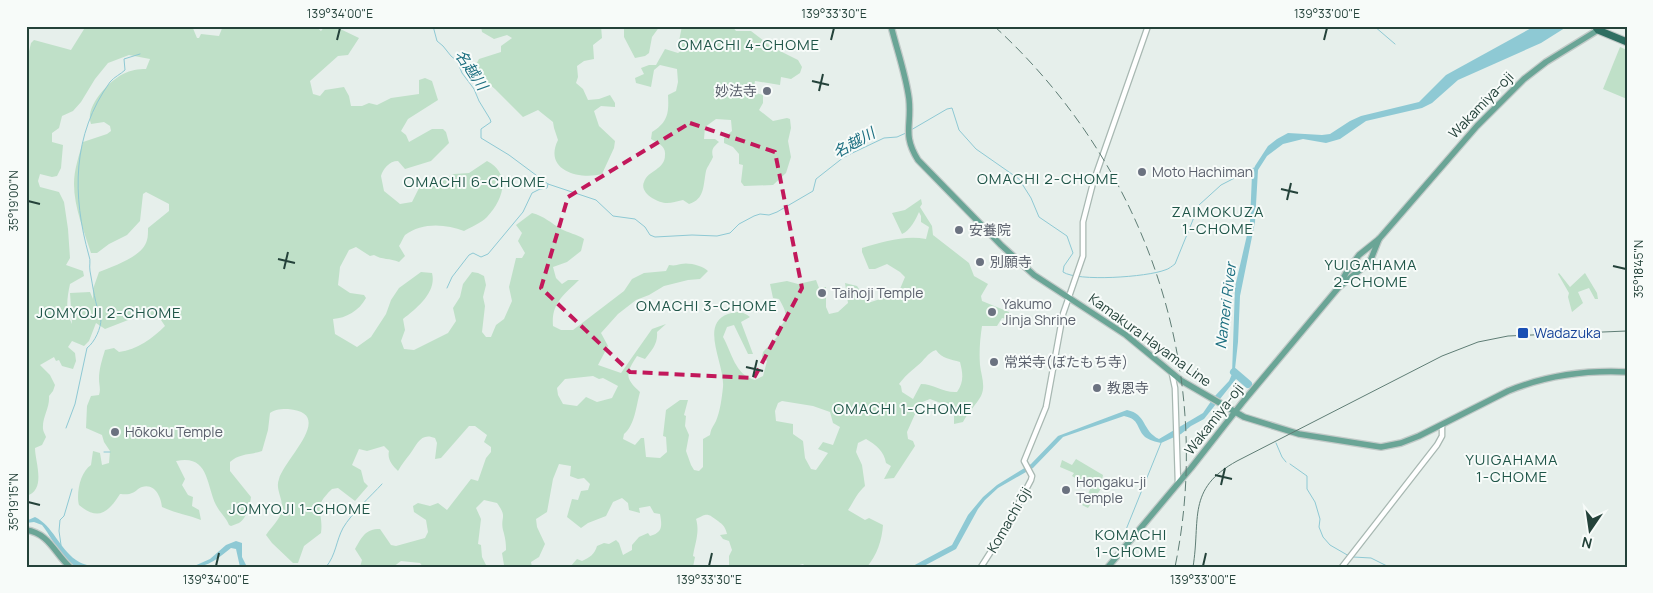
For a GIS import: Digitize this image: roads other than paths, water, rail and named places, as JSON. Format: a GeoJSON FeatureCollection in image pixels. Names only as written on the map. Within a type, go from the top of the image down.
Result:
{"type":"FeatureCollection","features":[{"type":"Feature","properties":{"kind":"highway"},"geometry":{"type":"LineString","coordinates":[[1597,28],[1627,42]]}},
{"type":"Feature","properties":{"kind":"main road","name":"Kamakura Hayama Line"},"geometry":{"type":"LineString","coordinates":[[891,26],[909,99],[908,133],[910,144],[918,160],[1001,245],[1034,275],[1126,335],[1172,374],[1234,413],[1299,434],[1381,447],[1401,444],[1522,385],[1589,372],[1627,372]]}},
{"type":"Feature","properties":{"kind":"main road","name":"Wakamiya-oji"},"geometry":{"type":"LineString","coordinates":[[1339,287],[1359,255],[1379,239],[1477,126],[1524,79],[1597,28]]}},
{"type":"Feature","properties":{"kind":"main road","name":"Wakamiya-oji"},"geometry":{"type":"LineString","coordinates":[[1108,567],[1339,287],[1371,259],[1379,239]]}},
{"type":"Feature","properties":{"kind":"main road"},"geometry":{"type":"LineString","coordinates":[[26,530],[37,532],[50,542],[70,567]]}},
{"type":"Feature","properties":{"kind":"street","name":"Komachi ōji"},"geometry":{"type":"LineString","coordinates":[[981,567],[1029,486],[1032,476],[1024,462],[1046,407],[1059,330],[1083,256],[1083,222],[1087,202],[1148,26]]}},
{"type":"Feature","properties":{"kind":"street"},"geometry":{"type":"LineString","coordinates":[[1172,374],[1175,388],[1178,483]]}},
{"type":"Feature","properties":{"kind":"street"},"geometry":{"type":"LineString","coordinates":[[1342,567],[1437,445],[1442,436],[1442,425]]}},
{"type":"Feature","properties":{"kind":"water"},"geometry":{"type":"Polygon","coordinates":[[[1535,26],[1568,26],[1541,43],[1458,80],[1432,103],[1422,108],[1366,121],[1340,139],[1326,143],[1303,139],[1283,144],[1267,156],[1258,170],[1255,222],[1240,296],[1236,379],[1204,419],[1181,434],[1161,443],[1145,437],[1133,419],[1124,416],[1063,437],[1033,468],[998,488],[985,500],[956,549],[922,567],[911,567],[952,545],[968,515],[983,497],[997,485],[1031,464],[1058,436],[1127,410],[1138,415],[1150,432],[1159,439],[1203,413],[1214,397],[1229,381],[1232,374],[1235,287],[1250,222],[1252,174],[1268,146],[1288,133],[1330,134],[1361,116],[1419,102],[1446,75],[1535,26]]]}},
{"type":"Feature","properties":{"kind":"water"},"geometry":{"type":"Polygon","coordinates":[[[35,517],[47,526],[70,555],[80,562],[94,567],[78,567],[67,560],[42,525],[34,522],[26,523],[26,521],[35,517]]]}},
{"type":"Feature","properties":{"kind":"water"},"geometry":{"type":"Polygon","coordinates":[[[236,541],[242,543],[242,557],[247,567],[240,567],[236,549],[231,548],[208,564],[192,567],[210,559],[226,545],[236,541]]]}},
{"type":"Feature","properties":{"kind":"waterway","name":"名越川"},"geometry":{"type":"LineString","coordinates":[[433,26],[437,41],[457,61],[462,73],[474,89],[490,119],[491,122],[481,129],[481,138],[509,155],[548,184],[596,200],[613,216],[635,219],[645,227],[650,235],[655,237],[717,236],[730,233],[739,224],[754,216],[760,214],[769,215],[777,212],[813,191],[816,179],[844,157],[884,138],[897,137],[906,133]]}},
{"type":"Feature","properties":{"kind":"waterway"},"geometry":{"type":"LineString","coordinates":[[1374,26],[1395,44]]}},
{"type":"Feature","properties":{"kind":"waterway"},"geometry":{"type":"LineString","coordinates":[[66,428],[75,404],[87,348],[97,335],[101,319],[94,295],[90,258],[83,233],[80,211],[78,188],[82,144],[97,102],[110,82],[125,70],[124,59],[140,54]]}},
{"type":"Feature","properties":{"kind":"waterway","name":"名越川"},"geometry":{"type":"LineString","coordinates":[[911,130],[952,108],[959,130],[976,149],[1019,179],[1031,198],[1039,217],[1067,236],[1073,253],[1064,266],[1063,272],[1083,277],[1144,275],[1166,270],[1175,264],[1199,205],[1221,185],[1254,168]]}},
{"type":"Feature","properties":{"kind":"waterway"},"geometry":{"type":"LineString","coordinates":[[447,288],[452,277],[469,255],[473,253],[481,257],[488,254],[523,212],[532,193],[547,188],[548,184]]}},
{"type":"Feature","properties":{"kind":"waterway"},"geometry":{"type":"LineString","coordinates":[[1234,372],[1248,384]]}},
{"type":"Feature","properties":{"kind":"waterway"},"geometry":{"type":"LineString","coordinates":[[1123,537],[1161,443]]}},
{"type":"Feature","properties":{"kind":"waterway"},"geometry":{"type":"LineString","coordinates":[[1276,443],[1286,462]]}},
{"type":"Feature","properties":{"kind":"waterway"},"geometry":{"type":"LineString","coordinates":[[104,452],[110,452]]}},
{"type":"Feature","properties":{"kind":"waterway"},"geometry":{"type":"LineString","coordinates":[[1290,464],[1307,476],[1307,489],[1315,502],[1320,519],[1319,527],[1323,537],[1330,545],[1349,556]]}},
{"type":"Feature","properties":{"kind":"waterway"},"geometry":{"type":"LineString","coordinates":[[326,567],[332,558],[343,528],[356,511],[382,484]]}},
{"type":"Feature","properties":{"kind":"waterway"},"geometry":{"type":"LineString","coordinates":[[61,545],[60,520],[64,516],[72,489]]}},
{"type":"Feature","properties":{"kind":"waterway"},"geometry":{"type":"LineString","coordinates":[[1353,557],[1371,558],[1389,567]]}},
{"type":"Feature","properties":{"kind":"tram line"},"geometry":{"type":"LineString","coordinates":[[1193,567],[1197,520],[1203,494],[1210,483],[1221,472],[1237,461],[1442,356],[1478,342],[1508,336],[1627,331]]}},
{"type":"Feature","properties":{"kind":"railway"},"geometry":{"type":"LineString","coordinates":[[994,26],[1047,80],[1091,140],[1128,205],[1156,273],[1175,344],[1185,417],[1185,492],[1175,567]]}},
{"type":"Feature","properties":{"kind":"place","name":"妙法寺"},"geometry":{"type":"Point","coordinates":[767,91]}},
{"type":"Feature","properties":{"kind":"place","name":"Moto Hachiman"},"geometry":{"type":"Point","coordinates":[1142,172]}},
{"type":"Feature","properties":{"kind":"place","name":"安養院"},"geometry":{"type":"Point","coordinates":[959,230]}},
{"type":"Feature","properties":{"kind":"place","name":"別願寺"},"geometry":{"type":"Point","coordinates":[980,262]}},
{"type":"Feature","properties":{"kind":"place","name":"Taihoji Temple"},"geometry":{"type":"Point","coordinates":[822,293]}},
{"type":"Feature","properties":{"kind":"place","name":"Yakumo Jinja Shrine"},"geometry":{"type":"Point","coordinates":[992,312]}},
{"type":"Feature","properties":{"kind":"place","name":"Wadazuka"},"geometry":{"type":"Point","coordinates":[1523,333]}},
{"type":"Feature","properties":{"kind":"place","name":"常栄寺(ぼたもち寺)"},"geometry":{"type":"Point","coordinates":[994,362]}},
{"type":"Feature","properties":{"kind":"place","name":"教恩寺"},"geometry":{"type":"Point","coordinates":[1097,388]}},
{"type":"Feature","properties":{"kind":"place","name":"Hōkoku Temple"},"geometry":{"type":"Point","coordinates":[115,432]}},
{"type":"Feature","properties":{"kind":"place","name":"Hongaku-ji Temple"},"geometry":{"type":"Point","coordinates":[1066,490]}},
{"type":"Feature","properties":{"kind":"district","name":"OMACHI 4-CHOME"},"geometry":{"type":"Point","coordinates":[749,45]}},
{"type":"Feature","properties":{"kind":"district","name":"OMACHI 2-CHOME"},"geometry":{"type":"Point","coordinates":[1048,179]}},
{"type":"Feature","properties":{"kind":"district","name":"OMACHI 6-CHOME"},"geometry":{"type":"Point","coordinates":[475,182]}},
{"type":"Feature","properties":{"kind":"district","name":"ZAIMOKUZA 1-CHOME"},"geometry":{"type":"Point","coordinates":[1218,220]}},
{"type":"Feature","properties":{"kind":"district","name":"YUIGAHAMA 2-CHOME"},"geometry":{"type":"Point","coordinates":[1371,274]}},
{"type":"Feature","properties":{"kind":"district","name":"OMACHI 3-CHOME"},"geometry":{"type":"Point","coordinates":[707,306]}},
{"type":"Feature","properties":{"kind":"district","name":"JOMYOJI 2-CHOME"},"geometry":{"type":"Point","coordinates":[109,313]}},
{"type":"Feature","properties":{"kind":"district","name":"OMACHI 1-CHOME"},"geometry":{"type":"Point","coordinates":[903,409]}},
{"type":"Feature","properties":{"kind":"district","name":"YUIGAHAMA 1-CHOME"},"geometry":{"type":"Point","coordinates":[1512,468]}},
{"type":"Feature","properties":{"kind":"district","name":"JOMYOJI 1-CHOME"},"geometry":{"type":"Point","coordinates":[300,509]}},
{"type":"Feature","properties":{"kind":"district","name":"KOMACHI 1-CHOME"},"geometry":{"type":"Point","coordinates":[1131,544]}},
{"type":"Feature","properties":{"kind":"water label","name":"Nameri River"},"geometry":{"type":"Point","coordinates":[1226,306]}}]}
